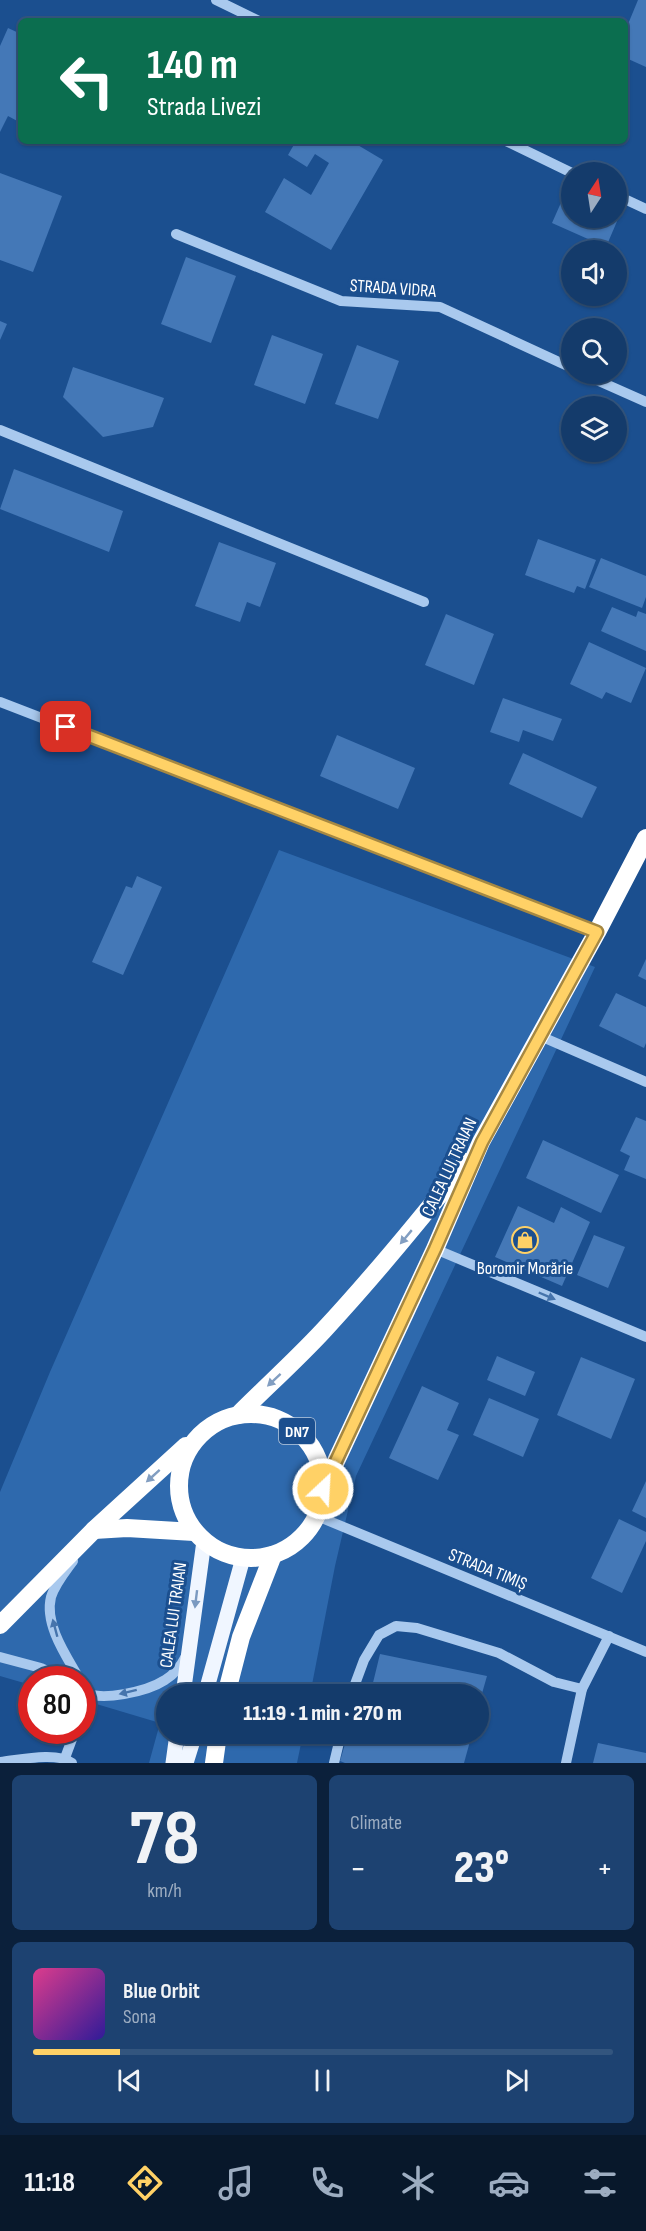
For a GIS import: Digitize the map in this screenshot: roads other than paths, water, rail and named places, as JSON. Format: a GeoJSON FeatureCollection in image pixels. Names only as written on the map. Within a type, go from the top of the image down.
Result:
{"type":"FeatureCollection","features":[{"type":"Feature","properties":{"kind":"highway","name":"CALEA LUI TRAIAN"},"geometry":{"type":"LineString","coordinates":[[323,1489],[435,1249],[482,1142],[646,838]]}},
{"type":"Feature","properties":{"kind":"highway","name":"DN7"},"geometry":{"type":"LineString","coordinates":[[238,1415],[358,1292],[482,1142]]}},
{"type":"Feature","properties":{"kind":"highway","name":"DN7"},"geometry":{"type":"LineString","coordinates":[[0,1625],[94,1530],[197,1437],[215,1423],[238,1415],[260,1414],[280,1420],[298,1431],[312,1448],[321,1467],[323,1489],[317,1516],[306,1533],[291,1546],[273,1555],[259,1558],[243,1558],[222,1553],[199,1537],[184,1514],[178,1494],[179,1474],[185,1454],[197,1437]]}},
{"type":"Feature","properties":{"kind":"highway"},"geometry":{"type":"LineString","coordinates":[[94,1530],[127,1528],[199,1537]]}},
{"type":"Feature","properties":{"kind":"highway"},"geometry":{"type":"LineString","coordinates":[[229,1684],[241,1637],[273,1555]]}},
{"type":"Feature","properties":{"kind":"highway"},"geometry":{"type":"LineString","coordinates":[[214,1763],[217,1744]]}},
{"type":"Feature","properties":{"kind":"main road","name":"CALEA LUI TRAIAN"},"geometry":{"type":"LineString","coordinates":[[185,1684],[190,1649],[199,1537]]}},
{"type":"Feature","properties":{"kind":"main road"},"geometry":{"type":"LineString","coordinates":[[208,1684],[243,1558]]}},
{"type":"Feature","properties":{"kind":"main road"},"geometry":{"type":"LineString","coordinates":[[173,1763],[176,1744]]}},
{"type":"Feature","properties":{"kind":"main road"},"geometry":{"type":"LineString","coordinates":[[186,1763],[192,1744]]}},
{"type":"Feature","properties":{"kind":"street"},"geometry":{"type":"LineString","coordinates":[[216,0],[253,18]]}},
{"type":"Feature","properties":{"kind":"street"},"geometry":{"type":"LineString","coordinates":[[512,144],[561,168]]}},
{"type":"Feature","properties":{"kind":"street"},"geometry":{"type":"LineString","coordinates":[[627,200],[646,209]]}},
{"type":"Feature","properties":{"kind":"street","name":"STRADA VIDRA"},"geometry":{"type":"LineString","coordinates":[[176,234],[341,301],[440,307],[561,363]]}},
{"type":"Feature","properties":{"kind":"street"},"geometry":{"type":"LineString","coordinates":[[606,384],[646,402]]}},
{"type":"Feature","properties":{"kind":"street"},"geometry":{"type":"LineString","coordinates":[[0,430],[424,602]]}},
{"type":"Feature","properties":{"kind":"street"},"geometry":{"type":"LineString","coordinates":[[0,702],[597,932]]}},
{"type":"Feature","properties":{"kind":"street"},"geometry":{"type":"LineString","coordinates":[[540,1036],[646,1082]]}},
{"type":"Feature","properties":{"kind":"street"},"geometry":{"type":"LineString","coordinates":[[435,1249],[646,1337]]}},
{"type":"Feature","properties":{"kind":"street","name":"STRADA TIMIȘ"},"geometry":{"type":"LineString","coordinates":[[317,1516],[646,1652]]}},
{"type":"Feature","properties":{"kind":"street"},"geometry":{"type":"LineString","coordinates":[[72,1666],[54,1628],[51,1599],[56,1585],[94,1530]]}},
{"type":"Feature","properties":{"kind":"street"},"geometry":{"type":"LineString","coordinates":[[26,1599],[51,1599]]}},
{"type":"Feature","properties":{"kind":"street"},"geometry":{"type":"LineString","coordinates":[[355,1684],[364,1660],[379,1635],[396,1626],[417,1628],[499,1653],[554,1682],[582,1689]]}},
{"type":"Feature","properties":{"kind":"street"},"geometry":{"type":"LineString","coordinates":[[566,1763],[582,1689],[609,1636]]}},
{"type":"Feature","properties":{"kind":"street"},"geometry":{"type":"LineString","coordinates":[[96,1694],[125,1695],[164,1682],[178,1669],[190,1649]]}},
{"type":"Feature","properties":{"kind":"street"},"geometry":{"type":"LineString","coordinates":[[0,1657],[34,1666]]}},
{"type":"Feature","properties":{"kind":"street"},"geometry":{"type":"LineString","coordinates":[[0,1762],[31,1758],[69,1760],[72,1744]]}},
{"type":"Feature","properties":{"kind":"street"},"geometry":{"type":"LineString","coordinates":[[334,1763],[339,1744]]}},
{"type":"Feature","properties":{"kind":"place","name":"Boromir Morărie"},"geometry":{"type":"Point","coordinates":[525,1240]}}]}
